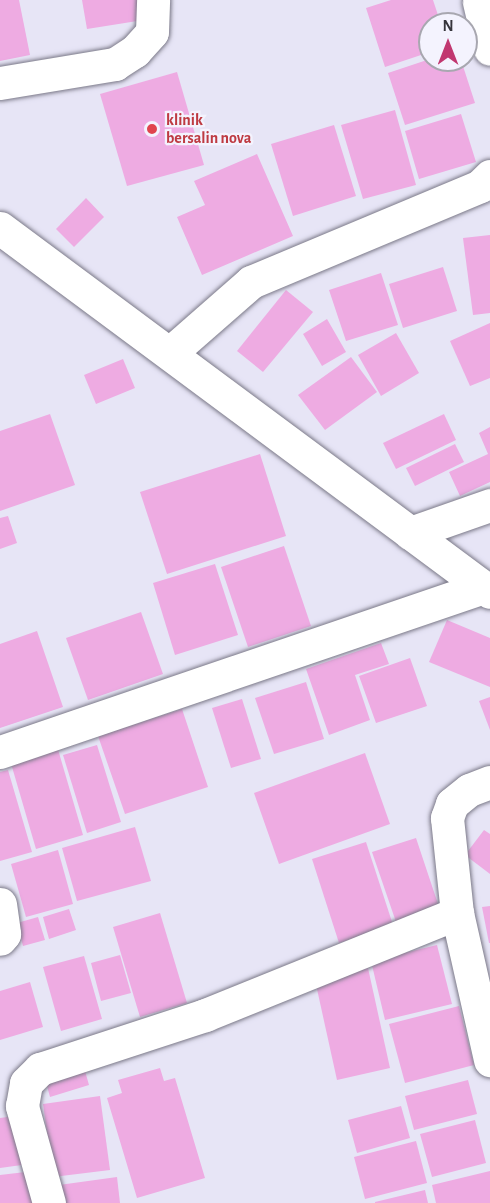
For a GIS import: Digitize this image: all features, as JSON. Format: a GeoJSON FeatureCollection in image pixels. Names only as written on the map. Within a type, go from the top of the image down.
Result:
{"type":"FeatureCollection","features":[{"type":"Feature","properties":{"kind":"street"},"geometry":{"type":"LineString","coordinates":[[0,83],[115,64],[135,51],[152,32],[153,0]]}},
{"type":"Feature","properties":{"kind":"street"},"geometry":{"type":"LineString","coordinates":[[479,2],[490,49]]}},
{"type":"Feature","properties":{"kind":"street"},"geometry":{"type":"LineString","coordinates":[[170,353],[251,282],[480,186],[490,176]]}},
{"type":"Feature","properties":{"kind":"street"},"geometry":{"type":"LineString","coordinates":[[0,228],[487,590]]}},
{"type":"Feature","properties":{"kind":"street"},"geometry":{"type":"LineString","coordinates":[[410,533],[490,505]]}},
{"type":"Feature","properties":{"kind":"street"},"geometry":{"type":"LineString","coordinates":[[0,752],[487,590]]}},
{"type":"Feature","properties":{"kind":"street"},"geometry":{"type":"LineString","coordinates":[[490,782],[469,790],[452,804],[447,818],[458,913],[490,1060]]}},
{"type":"Feature","properties":{"kind":"street"},"geometry":{"type":"LineString","coordinates":[[0,904],[4,934],[0,939]]}},
{"type":"Feature","properties":{"kind":"street"},"geometry":{"type":"LineString","coordinates":[[49,1203],[22,1106],[26,1083],[40,1069],[205,1015],[458,913]]}},
{"type":"Feature","properties":{"kind":"building"},"geometry":{"type":"Polygon","coordinates":[[[0,0],[19,0],[30,55],[0,61],[0,0]]]}},
{"type":"Feature","properties":{"kind":"building"},"geometry":{"type":"Polygon","coordinates":[[[82,0],[147,0],[150,19],[87,29],[82,0]]]}},
{"type":"Feature","properties":{"kind":"building"},"geometry":{"type":"Polygon","coordinates":[[[391,0],[433,0],[437,12],[418,12],[418,56],[385,67],[366,8],[391,0]]]}},
{"type":"Feature","properties":{"kind":"building"},"geometry":{"type":"Polygon","coordinates":[[[418,63],[418,72],[465,72],[475,103],[405,125],[388,73],[418,63]]]}},
{"type":"Feature","properties":{"kind":"building","name":"klinik bersalin nova"},"geometry":{"type":"Polygon","coordinates":[[[177,72],[204,165],[127,186],[100,94],[177,72]]]}},
{"type":"Feature","properties":{"kind":"building"},"geometry":{"type":"Polygon","coordinates":[[[395,110],[416,185],[363,199],[341,125],[395,110]]]}},
{"type":"Feature","properties":{"kind":"building"},"geometry":{"type":"Polygon","coordinates":[[[461,114],[476,162],[419,179],[405,131],[461,114]]]}},
{"type":"Feature","properties":{"kind":"building"},"geometry":{"type":"Polygon","coordinates":[[[334,125],[356,196],[293,216],[271,144],[334,125]]]}},
{"type":"Feature","properties":{"kind":"building"},"geometry":{"type":"Polygon","coordinates":[[[257,154],[293,236],[202,275],[177,217],[205,205],[194,181],[257,154]]]}},
{"type":"Feature","properties":{"kind":"building"},"geometry":{"type":"Polygon","coordinates":[[[86,198],[104,217],[74,247],[56,229],[86,198]]]}},
{"type":"Feature","properties":{"kind":"building"},"geometry":{"type":"Polygon","coordinates":[[[490,235],[490,313],[473,315],[463,238],[490,235]]]}},
{"type":"Feature","properties":{"kind":"building"},"geometry":{"type":"Polygon","coordinates":[[[443,267],[457,311],[403,328],[389,284],[443,267]]]}},
{"type":"Feature","properties":{"kind":"building"},"geometry":{"type":"Polygon","coordinates":[[[381,273],[398,325],[346,341],[329,290],[381,273]]]}},
{"type":"Feature","properties":{"kind":"building"},"geometry":{"type":"Polygon","coordinates":[[[286,290],[313,312],[263,372],[237,351],[286,290]]]}},
{"type":"Feature","properties":{"kind":"building"},"geometry":{"type":"Polygon","coordinates":[[[327,319],[346,352],[322,366],[303,334],[327,319]]]}},
{"type":"Feature","properties":{"kind":"building"},"geometry":{"type":"Polygon","coordinates":[[[490,323],[490,378],[470,386],[450,341],[490,323]]]}},
{"type":"Feature","properties":{"kind":"building"},"geometry":{"type":"Polygon","coordinates":[[[396,333],[419,373],[381,396],[358,355],[396,333]]]}},
{"type":"Feature","properties":{"kind":"building"},"geometry":{"type":"Polygon","coordinates":[[[351,357],[377,392],[325,430],[298,395],[351,357]]]}},
{"type":"Feature","properties":{"kind":"building"},"geometry":{"type":"Polygon","coordinates":[[[123,359],[135,388],[96,404],[84,375],[123,359]]]}},
{"type":"Feature","properties":{"kind":"building"},"geometry":{"type":"Polygon","coordinates":[[[50,414],[75,485],[0,511],[0,431],[50,414]]]}},
{"type":"Feature","properties":{"kind":"building"},"geometry":{"type":"Polygon","coordinates":[[[444,414],[456,440],[396,469],[383,443],[444,414]]]}},
{"type":"Feature","properties":{"kind":"building"},"geometry":{"type":"Polygon","coordinates":[[[490,427],[490,482],[460,496],[449,472],[488,454],[479,433],[490,427]]]}},
{"type":"Feature","properties":{"kind":"building"},"geometry":{"type":"Polygon","coordinates":[[[455,444],[464,462],[415,486],[406,468],[455,444]]]}},
{"type":"Feature","properties":{"kind":"building"},"geometry":{"type":"Polygon","coordinates":[[[260,454],[286,536],[167,574],[140,492],[260,454]]]}},
{"type":"Feature","properties":{"kind":"building"},"geometry":{"type":"Polygon","coordinates":[[[8,516],[17,543],[0,549],[0,518],[8,516]]]}},
{"type":"Feature","properties":{"kind":"building"},"geometry":{"type":"Polygon","coordinates":[[[284,546],[311,626],[248,647],[221,567],[284,546]]]}},
{"type":"Feature","properties":{"kind":"building"},"geometry":{"type":"Polygon","coordinates":[[[215,564],[238,635],[175,655],[153,583],[215,564]]]}},
{"type":"Feature","properties":{"kind":"building"},"geometry":{"type":"Polygon","coordinates":[[[141,612],[163,674],[88,700],[66,638],[141,612]]]}},
{"type":"Feature","properties":{"kind":"building"},"geometry":{"type":"Polygon","coordinates":[[[447,620],[490,638],[490,687],[429,662],[447,620]]]}},
{"type":"Feature","properties":{"kind":"building"},"geometry":{"type":"Polygon","coordinates":[[[37,631],[63,707],[0,728],[0,644],[37,631]]]}},
{"type":"Feature","properties":{"kind":"building"},"geometry":{"type":"Polygon","coordinates":[[[381,643],[389,664],[355,675],[370,720],[329,735],[306,669],[381,643]]]}},
{"type":"Feature","properties":{"kind":"building"},"geometry":{"type":"Polygon","coordinates":[[[410,658],[427,706],[376,723],[359,676],[410,658]]]}},
{"type":"Feature","properties":{"kind":"building"},"geometry":{"type":"Polygon","coordinates":[[[306,682],[324,739],[274,754],[255,698],[306,682]]]}},
{"type":"Feature","properties":{"kind":"building"},"geometry":{"type":"Polygon","coordinates":[[[490,697],[490,730],[479,701],[490,697]]]}},
{"type":"Feature","properties":{"kind":"building"},"geometry":{"type":"Polygon","coordinates":[[[242,699],[261,759],[231,768],[212,708],[242,699]]]}},
{"type":"Feature","properties":{"kind":"building"},"geometry":{"type":"Polygon","coordinates":[[[182,709],[208,787],[125,814],[98,736],[182,709]]]}},
{"type":"Feature","properties":{"kind":"building"},"geometry":{"type":"Polygon","coordinates":[[[97,745],[121,822],[87,833],[63,755],[97,745]]]}},
{"type":"Feature","properties":{"kind":"building"},"geometry":{"type":"Polygon","coordinates":[[[57,746],[83,835],[36,849],[10,760],[57,746]]]}},
{"type":"Feature","properties":{"kind":"building"},"geometry":{"type":"Polygon","coordinates":[[[365,753],[390,824],[279,864],[254,793],[365,753]]]}},
{"type":"Feature","properties":{"kind":"building"},"geometry":{"type":"Polygon","coordinates":[[[8,770],[32,852],[0,861],[0,772],[8,770]]]}},
{"type":"Feature","properties":{"kind":"building"},"geometry":{"type":"Polygon","coordinates":[[[135,827],[151,881],[77,901],[62,848],[135,827]]]}},
{"type":"Feature","properties":{"kind":"building"},"geometry":{"type":"Polygon","coordinates":[[[484,830],[490,834],[490,874],[465,855],[484,830]]]}},
{"type":"Feature","properties":{"kind":"building"},"geometry":{"type":"Polygon","coordinates":[[[416,838],[439,907],[396,922],[372,852],[416,838]]]}},
{"type":"Feature","properties":{"kind":"building"},"geometry":{"type":"Polygon","coordinates":[[[366,842],[393,925],[339,943],[312,859],[366,842]]]}},
{"type":"Feature","properties":{"kind":"building"},"geometry":{"type":"Polygon","coordinates":[[[58,850],[73,904],[26,917],[11,864],[58,850]]]}},
{"type":"Feature","properties":{"kind":"building"},"geometry":{"type":"Polygon","coordinates":[[[490,906],[490,943],[489,943],[482,907],[490,906]]]}},
{"type":"Feature","properties":{"kind":"building"},"geometry":{"type":"Polygon","coordinates":[[[69,909],[76,930],[49,939],[43,917],[69,909]]]}},
{"type":"Feature","properties":{"kind":"building"},"geometry":{"type":"Polygon","coordinates":[[[160,913],[187,1003],[140,1017],[113,927],[160,913]]]}},
{"type":"Feature","properties":{"kind":"building"},"geometry":{"type":"Polygon","coordinates":[[[38,917],[45,940],[23,946],[17,923],[38,917]]]}},
{"type":"Feature","properties":{"kind":"building"},"geometry":{"type":"Polygon","coordinates":[[[437,945],[452,1004],[385,1020],[371,961],[437,945]]]}},
{"type":"Feature","properties":{"kind":"building"},"geometry":{"type":"Polygon","coordinates":[[[120,955],[131,993],[101,1001],[91,963],[120,955]]]}},
{"type":"Feature","properties":{"kind":"building"},"geometry":{"type":"Polygon","coordinates":[[[84,956],[102,1019],[61,1031],[43,967],[84,956]]]}},
{"type":"Feature","properties":{"kind":"building"},"geometry":{"type":"Polygon","coordinates":[[[368,968],[390,1068],[337,1080],[315,980],[368,968]]]}},
{"type":"Feature","properties":{"kind":"building"},"geometry":{"type":"Polygon","coordinates":[[[30,982],[43,1027],[0,1040],[0,991],[30,982]]]}},
{"type":"Feature","properties":{"kind":"building"},"geometry":{"type":"Polygon","coordinates":[[[459,1006],[474,1065],[405,1083],[389,1024],[459,1006]]]}},
{"type":"Feature","properties":{"kind":"building"},"geometry":{"type":"Polygon","coordinates":[[[83,1064],[89,1085],[50,1097],[44,1075],[83,1064]]]}},
{"type":"Feature","properties":{"kind":"building"},"geometry":{"type":"Polygon","coordinates":[[[160,1068],[164,1081],[175,1078],[205,1178],[137,1198],[107,1098],[122,1093],[118,1080],[160,1068]]]}},
{"type":"Feature","properties":{"kind":"building"},"geometry":{"type":"Polygon","coordinates":[[[468,1080],[477,1114],[414,1130],[405,1096],[468,1080]]]}},
{"type":"Feature","properties":{"kind":"building"},"geometry":{"type":"Polygon","coordinates":[[[100,1096],[110,1170],[53,1177],[43,1104],[100,1096]]]}},
{"type":"Feature","properties":{"kind":"building"},"geometry":{"type":"Polygon","coordinates":[[[401,1106],[410,1138],[357,1153],[348,1120],[401,1106]]]}},
{"type":"Feature","properties":{"kind":"building"},"geometry":{"type":"Polygon","coordinates":[[[22,1115],[29,1164],[0,1168],[0,1118],[22,1115]]]}},
{"type":"Feature","properties":{"kind":"building"},"geometry":{"type":"Polygon","coordinates":[[[475,1120],[486,1163],[432,1177],[420,1134],[475,1120]]]}},
{"type":"Feature","properties":{"kind":"building"},"geometry":{"type":"Polygon","coordinates":[[[416,1141],[427,1183],[365,1199],[354,1157],[416,1141]]]}},
{"type":"Feature","properties":{"kind":"building"},"geometry":{"type":"Polygon","coordinates":[[[34,1171],[39,1203],[0,1203],[0,1175],[34,1171]]]}},
{"type":"Feature","properties":{"kind":"building"},"geometry":{"type":"Polygon","coordinates":[[[490,1171],[490,1203],[436,1203],[432,1185],[490,1171]]]}},
{"type":"Feature","properties":{"kind":"building"},"geometry":{"type":"Polygon","coordinates":[[[117,1177],[120,1203],[61,1203],[59,1185],[117,1177]]]}},
{"type":"Feature","properties":{"kind":"building"},"geometry":{"type":"Polygon","coordinates":[[[425,1190],[428,1203],[375,1203],[375,1202],[425,1190]]]}},
{"type":"Feature","properties":{"kind":"place","name":"klinik bersalin nova"},"geometry":{"type":"Point","coordinates":[152,129]}}]}
